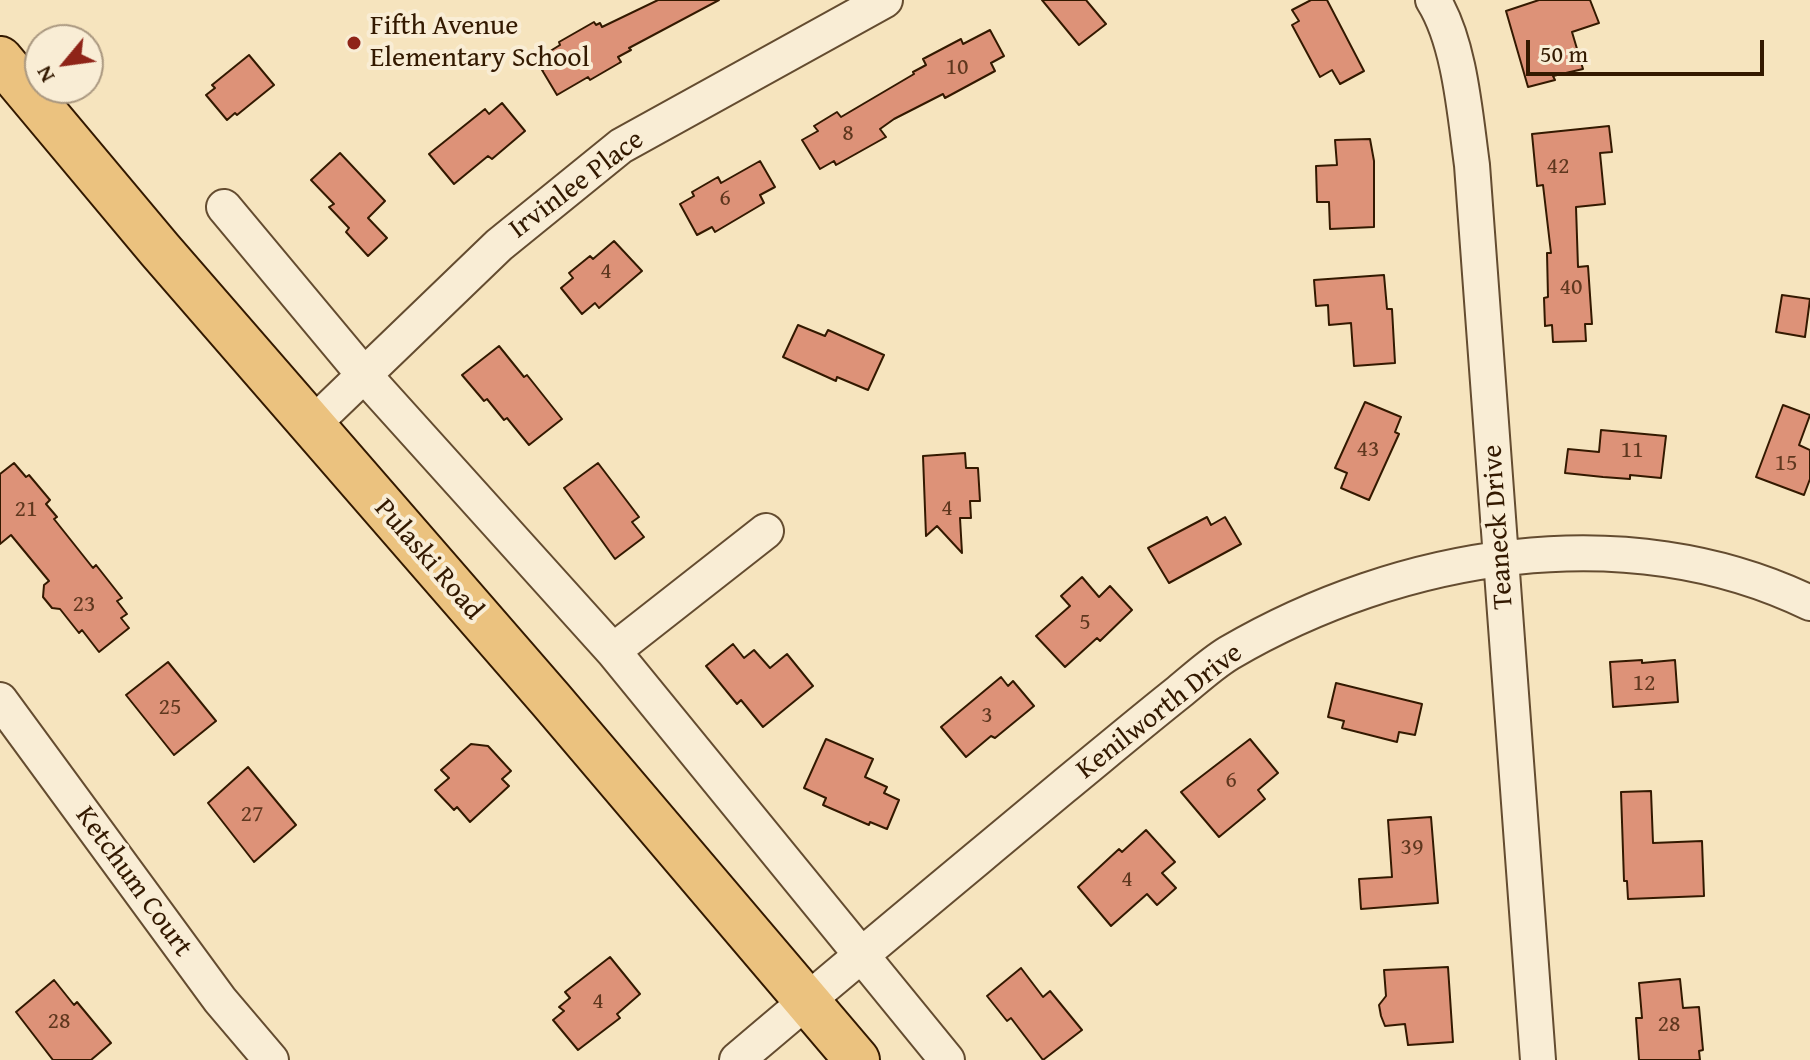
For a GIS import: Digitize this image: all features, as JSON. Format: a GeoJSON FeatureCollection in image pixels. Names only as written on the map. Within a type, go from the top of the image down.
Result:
{"type":"FeatureCollection","features":[{"type":"Feature","properties":{"kind":"main road","name":"Pulaski Road"},"geometry":{"type":"LineString","coordinates":[[0,59],[311,426],[551,700],[857,1060]]}},
{"type":"Feature","properties":{"kind":"street","name":"Irvinlee Place"},"geometry":{"type":"LineString","coordinates":[[311,426],[499,245],[621,146],[885,0]]}},
{"type":"Feature","properties":{"kind":"street","name":"Teaneck Drive"},"geometry":{"type":"LineString","coordinates":[[1433,0],[1441,13],[1461,83],[1472,165],[1538,1060]]}},
{"type":"Feature","properties":{"kind":"street"},"geometry":{"type":"LineString","coordinates":[[224,207],[365,376],[613,651],[947,1060]]}},
{"type":"Feature","properties":{"kind":"street"},"geometry":{"type":"LineString","coordinates":[[613,651],[766,531]]}},
{"type":"Feature","properties":{"kind":"street","name":"Kenilworth Drive"},"geometry":{"type":"LineString","coordinates":[[737,1060],[1226,655],[1313,611],[1400,580],[1503,557],[1592,553],[1680,561],[1774,586],[1810,603]]}},
{"type":"Feature","properties":{"kind":"street","name":"Ketchum Court"},"geometry":{"type":"LineString","coordinates":[[0,700],[220,1000],[271,1060]]}},
{"type":"Feature","properties":{"kind":"building"},"geometry":{"type":"Polygon","coordinates":[[[658,0],[719,0],[629,48],[631,50],[618,57],[621,62],[557,95],[542,70],[554,64],[547,53],[560,45],[559,42],[594,22],[602,27],[658,0]]]}},
{"type":"Feature","properties":{"kind":"building"},"geometry":{"type":"Polygon","coordinates":[[[1042,0],[1086,0],[1106,24],[1079,45],[1042,0]]]}},
{"type":"Feature","properties":{"kind":"building"},"geometry":{"type":"Polygon","coordinates":[[[1311,0],[1327,0],[1364,71],[1340,84],[1332,70],[1320,77],[1292,25],[1299,21],[1292,10],[1311,0]]]}},
{"type":"Feature","properties":{"kind":"building"},"geometry":{"type":"Polygon","coordinates":[[[1539,0],[1590,0],[1599,23],[1572,32],[1583,69],[1553,76],[1555,80],[1528,87],[1506,11],[1539,0]]]}},
{"type":"Feature","properties":{"kind":"building"},"geometry":{"type":"Polygon","coordinates":[[[990,30],[1004,56],[991,63],[995,71],[945,98],[943,94],[894,119],[880,129],[886,137],[836,165],[834,161],[820,169],[802,140],[818,131],[814,126],[837,112],[841,117],[914,74],[926,65],[923,59],[961,39],[963,44],[990,30]]]}},
{"type":"Feature","properties":{"kind":"building"},"geometry":{"type":"Polygon","coordinates":[[[249,55],[274,85],[227,120],[206,95],[215,88],[212,85],[249,55]]]}},
{"type":"Feature","properties":{"kind":"building"},"geometry":{"type":"Polygon","coordinates":[[[502,103],[525,131],[492,159],[488,156],[454,184],[429,154],[485,109],[489,114],[502,103]]]}},
{"type":"Feature","properties":{"kind":"building"},"geometry":{"type":"Polygon","coordinates":[[[1609,126],[1612,152],[1600,153],[1605,204],[1576,207],[1578,267],[1588,266],[1592,324],[1585,324],[1586,341],[1553,342],[1552,325],[1545,326],[1544,298],[1548,297],[1547,253],[1551,253],[1543,185],[1537,186],[1532,134],[1609,126]]]}},
{"type":"Feature","properties":{"kind":"building"},"geometry":{"type":"Polygon","coordinates":[[[1370,139],[1374,161],[1374,227],[1330,229],[1329,202],[1317,202],[1316,166],[1337,165],[1335,140],[1370,139]]]}},
{"type":"Feature","properties":{"kind":"building"},"geometry":{"type":"Polygon","coordinates":[[[340,153],[385,201],[368,218],[387,238],[368,256],[346,232],[349,228],[329,207],[334,204],[311,180],[340,153]]]}},
{"type":"Feature","properties":{"kind":"building"},"geometry":{"type":"Polygon","coordinates":[[[760,161],[775,187],[760,195],[764,203],[715,232],[712,227],[697,235],[680,204],[694,196],[692,192],[718,177],[721,183],[760,161]]]}},
{"type":"Feature","properties":{"kind":"building"},"geometry":{"type":"Polygon","coordinates":[[[614,241],[642,271],[599,308],[595,303],[582,314],[561,288],[573,278],[569,273],[590,256],[593,259],[614,241]]]}},
{"type":"Feature","properties":{"kind":"building"},"geometry":{"type":"Polygon","coordinates":[[[1384,275],[1387,309],[1392,309],[1395,363],[1354,366],[1351,323],[1329,325],[1328,305],[1316,306],[1314,280],[1384,275]]]}},
{"type":"Feature","properties":{"kind":"building"},"geometry":{"type":"Polygon","coordinates":[[[1782,295],[1810,299],[1805,337],[1776,332],[1782,295]]]}},
{"type":"Feature","properties":{"kind":"building"},"geometry":{"type":"Polygon","coordinates":[[[798,325],[825,336],[828,330],[884,355],[868,390],[837,377],[836,381],[783,357],[798,325]]]}},
{"type":"Feature","properties":{"kind":"building"},"geometry":{"type":"Polygon","coordinates":[[[499,346],[562,419],[529,445],[507,418],[504,420],[487,399],[484,401],[462,375],[499,346]]]}},
{"type":"Feature","properties":{"kind":"building"},"geometry":{"type":"Polygon","coordinates":[[[1365,402],[1401,417],[1395,432],[1399,434],[1369,500],[1341,488],[1347,473],[1335,468],[1365,402]]]}},
{"type":"Feature","properties":{"kind":"building"},"geometry":{"type":"Polygon","coordinates":[[[1783,405],[1810,415],[1799,445],[1810,450],[1810,479],[1804,495],[1756,477],[1783,405]]]}},
{"type":"Feature","properties":{"kind":"building"},"geometry":{"type":"Polygon","coordinates":[[[1601,430],[1666,436],[1661,478],[1630,475],[1630,479],[1565,473],[1568,449],[1599,452],[1601,430]]]}},
{"type":"Feature","properties":{"kind":"building"},"geometry":{"type":"Polygon","coordinates":[[[965,453],[966,468],[978,468],[980,501],[970,501],[971,518],[960,518],[962,553],[937,526],[926,536],[923,456],[965,453]]]}},
{"type":"Feature","properties":{"kind":"building"},"geometry":{"type":"Polygon","coordinates":[[[14,463],[50,500],[46,504],[57,517],[54,519],[93,568],[96,565],[122,598],[117,601],[127,614],[121,618],[129,628],[99,652],[82,630],[79,633],[60,609],[52,608],[43,597],[44,585],[49,581],[11,535],[0,544],[0,474],[14,463]]]}},
{"type":"Feature","properties":{"kind":"building"},"geometry":{"type":"Polygon","coordinates":[[[598,463],[639,517],[632,522],[644,537],[615,559],[564,488],[598,463]]]}},
{"type":"Feature","properties":{"kind":"building"},"geometry":{"type":"Polygon","coordinates":[[[1207,517],[1211,525],[1225,517],[1241,544],[1169,583],[1148,548],[1207,517]]]}},
{"type":"Feature","properties":{"kind":"building"},"geometry":{"type":"Polygon","coordinates":[[[1082,577],[1099,597],[1110,586],[1132,610],[1100,641],[1097,638],[1065,667],[1036,636],[1070,606],[1061,596],[1082,577]]]}},
{"type":"Feature","properties":{"kind":"building"},"geometry":{"type":"Polygon","coordinates":[[[733,644],[744,658],[754,650],[770,668],[787,654],[813,686],[763,727],[741,700],[737,704],[706,666],[733,644]]]}},
{"type":"Feature","properties":{"kind":"building"},"geometry":{"type":"Polygon","coordinates":[[[1642,660],[1642,663],[1675,660],[1678,702],[1613,707],[1610,662],[1642,660]]]}},
{"type":"Feature","properties":{"kind":"building"},"geometry":{"type":"Polygon","coordinates":[[[168,662],[216,721],[174,755],[126,695],[168,662]]]}},
{"type":"Feature","properties":{"kind":"building"},"geometry":{"type":"Polygon","coordinates":[[[1001,677],[1008,686],[1013,681],[1034,706],[966,757],[941,727],[1001,677]]]}},
{"type":"Feature","properties":{"kind":"building"},"geometry":{"type":"Polygon","coordinates":[[[1336,683],[1422,704],[1415,735],[1399,732],[1397,742],[1342,728],[1344,721],[1328,717],[1336,683]]]}},
{"type":"Feature","properties":{"kind":"building"},"geometry":{"type":"Polygon","coordinates":[[[826,739],[873,759],[865,777],[887,787],[884,793],[899,800],[887,829],[870,822],[869,825],[823,805],[826,798],[804,788],[826,739]]]}},
{"type":"Feature","properties":{"kind":"building"},"geometry":{"type":"Polygon","coordinates":[[[1250,739],[1278,773],[1258,790],[1265,799],[1219,837],[1181,792],[1250,739]]]}},
{"type":"Feature","properties":{"kind":"building"},"geometry":{"type":"Polygon","coordinates":[[[471,744],[488,746],[511,771],[502,779],[509,786],[470,822],[435,790],[449,778],[441,770],[471,744]]]}},
{"type":"Feature","properties":{"kind":"building"},"geometry":{"type":"Polygon","coordinates":[[[248,767],[296,825],[254,862],[208,803],[248,767]]]}},
{"type":"Feature","properties":{"kind":"building"},"geometry":{"type":"Polygon","coordinates":[[[1651,791],[1653,843],[1702,841],[1704,896],[1628,899],[1627,881],[1624,881],[1621,792],[1651,791]]]}},
{"type":"Feature","properties":{"kind":"building"},"geometry":{"type":"Polygon","coordinates":[[[1431,817],[1438,903],[1361,909],[1359,879],[1392,877],[1388,820],[1431,817]]]}},
{"type":"Feature","properties":{"kind":"building"},"geometry":{"type":"Polygon","coordinates":[[[1146,830],[1175,862],[1162,873],[1176,888],[1157,905],[1147,894],[1111,926],[1078,887],[1119,849],[1122,852],[1146,830]]]}},
{"type":"Feature","properties":{"kind":"building"},"geometry":{"type":"Polygon","coordinates":[[[610,957],[640,994],[617,1014],[620,1018],[578,1050],[553,1020],[564,1011],[559,1007],[570,998],[565,992],[610,957]]]}},
{"type":"Feature","properties":{"kind":"building"},"geometry":{"type":"Polygon","coordinates":[[[1448,967],[1453,1042],[1408,1045],[1405,1024],[1385,1026],[1381,1016],[1379,1005],[1386,996],[1384,970],[1448,967]]]}},
{"type":"Feature","properties":{"kind":"building"},"geometry":{"type":"Polygon","coordinates":[[[1021,968],[1043,997],[1050,991],[1082,1030],[1043,1060],[1011,1018],[1007,1021],[987,996],[1021,968]]]}},
{"type":"Feature","properties":{"kind":"building"},"geometry":{"type":"Polygon","coordinates":[[[1680,979],[1683,1008],[1699,1007],[1703,1050],[1699,1051],[1700,1060],[1639,1060],[1636,1018],[1642,1018],[1639,983],[1680,979]]]}},
{"type":"Feature","properties":{"kind":"building"},"geometry":{"type":"Polygon","coordinates":[[[54,980],[111,1043],[91,1060],[53,1060],[16,1012],[54,980]]]}},
{"type":"Feature","properties":{"kind":"place","name":"Fifth Avenue Elementary School"},"geometry":{"type":"Point","coordinates":[354,43]}}]}
